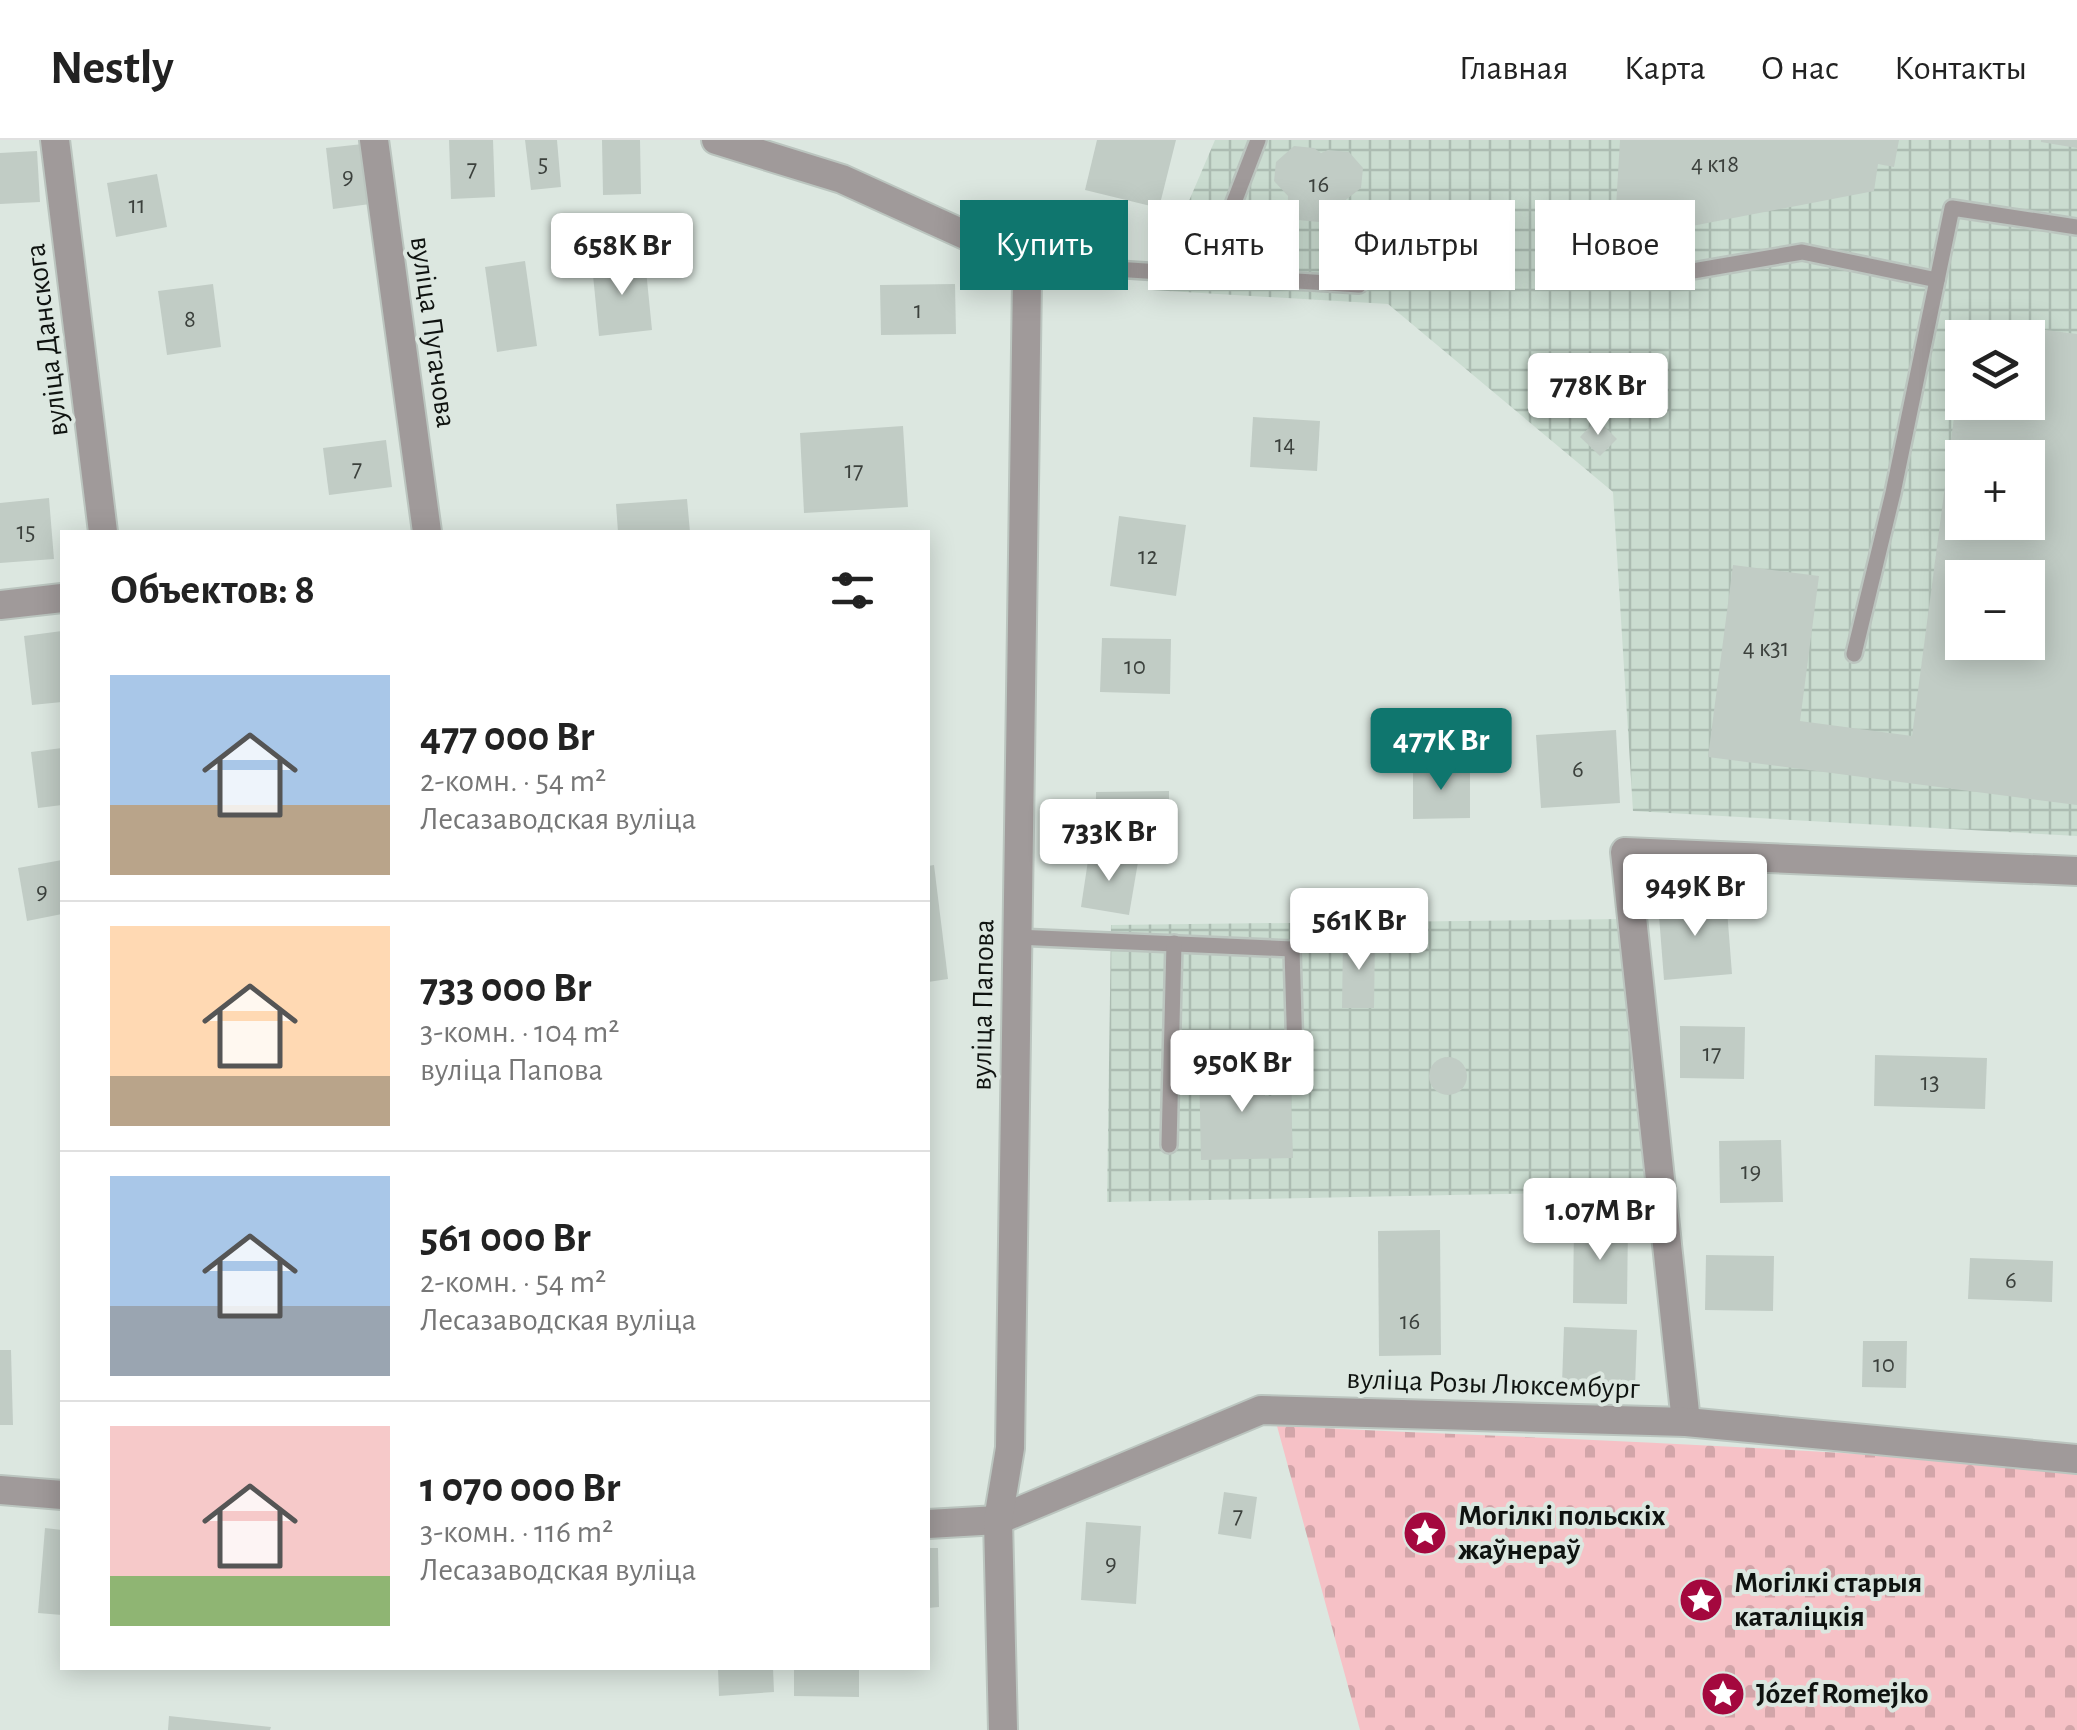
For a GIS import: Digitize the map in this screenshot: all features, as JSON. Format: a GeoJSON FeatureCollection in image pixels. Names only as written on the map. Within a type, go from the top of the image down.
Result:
{"type":"FeatureCollection","features":[{"type":"Feature","properties":{"kind":"street","name":"вуліца Данскога"},"geometry":{"type":"LineString","coordinates":[[55,140],[103,530]]}},
{"type":"Feature","properties":{"kind":"street","name":"вуліца Пугачова"},"geometry":{"type":"LineString","coordinates":[[374,140],[427,530]]}},
{"type":"Feature","properties":{"kind":"street"},"geometry":{"type":"LineString","coordinates":[[716,140],[842,179],[960,233]]}},
{"type":"Feature","properties":{"kind":"street","name":"вуліца Папова"},"geometry":{"type":"LineString","coordinates":[[1003,1730],[998,1520],[1010,1448],[1026,290]]}},
{"type":"Feature","properties":{"kind":"street"},"geometry":{"type":"LineString","coordinates":[[0,605],[60,598]]}},
{"type":"Feature","properties":{"kind":"street"},"geometry":{"type":"LineString","coordinates":[[1686,1422],[1625,852],[2077,871]]}},
{"type":"Feature","properties":{"kind":"street","name":"вуліца Розы Люксембург"},"geometry":{"type":"LineString","coordinates":[[930,1524],[998,1520],[1261,1410],[1686,1422],[2077,1460]]}},
{"type":"Feature","properties":{"kind":"street"},"geometry":{"type":"LineString","coordinates":[[0,1490],[60,1495]]}},
{"type":"Feature","properties":{"kind":"lane"},"geometry":{"type":"LineString","coordinates":[[1235,200],[1258,140]]}},
{"type":"Feature","properties":{"kind":"lane"},"geometry":{"type":"LineString","coordinates":[[1854,654],[1893,493],[1952,208],[2077,227]]}},
{"type":"Feature","properties":{"kind":"lane"},"geometry":{"type":"LineString","coordinates":[[1695,271],[1802,252],[1937,280]]}},
{"type":"Feature","properties":{"kind":"lane"},"geometry":{"type":"LineString","coordinates":[[1016,936],[1292,949],[1295,1056]]}},
{"type":"Feature","properties":{"kind":"lane"},"geometry":{"type":"LineString","coordinates":[[1169,1145],[1174,943]]}},
{"type":"Feature","properties":{"kind":"shaded area"},"geometry":{"type":"Polygon","coordinates":[[[1215,140],[2077,140],[2077,836],[1633,811],[1613,492],[1388,304],[1151,290],[1299,290],[1299,200],[1189,200],[1215,140]]]}},
{"type":"Feature","properties":{"kind":"shaded area"},"geometry":{"type":"Polygon","coordinates":[[[1622,919],[1651,1191],[1107,1202],[1111,925],[1622,919]]]}},
{"type":"Feature","properties":{"kind":"green space","name":"Могілкі старыя каталіцкія"},"geometry":{"type":"Polygon","coordinates":[[[1277,1426],[1777,1449],[2077,1471],[2077,1730],[1360,1730],[1277,1426]]]}},
{"type":"Feature","properties":{"kind":"building"},"geometry":{"type":"Polygon","coordinates":[[[449,140],[493,140],[495,197],[451,199],[449,140]]]}},
{"type":"Feature","properties":{"kind":"building"},"geometry":{"type":"Polygon","coordinates":[[[525,140],[557,140],[561,187],[531,190],[525,140]]]}},
{"type":"Feature","properties":{"kind":"building"},"geometry":{"type":"Polygon","coordinates":[[[602,140],[640,140],[641,194],[603,195],[602,140]]]}},
{"type":"Feature","properties":{"kind":"building"},"geometry":{"type":"Polygon","coordinates":[[[1097,140],[1176,140],[1161,200],[1148,200],[1148,205],[1085,190],[1097,140]]]}},
{"type":"Feature","properties":{"kind":"building"},"geometry":{"type":"Polygon","coordinates":[[[1620,140],[1899,140],[1894,167],[1878,164],[1874,191],[1695,225],[1695,200],[1616,200],[1620,140]]]}},
{"type":"Feature","properties":{"kind":"building"},"geometry":{"type":"Polygon","coordinates":[[[2077,140],[2077,148],[2041,142],[2077,140]]]}},
{"type":"Feature","properties":{"kind":"building"},"geometry":{"type":"Polygon","coordinates":[[[363,144],[370,204],[333,209],[326,148],[363,144]]]}},
{"type":"Feature","properties":{"kind":"building"},"geometry":{"type":"Polygon","coordinates":[[[1294,146],[1314,148],[1321,153],[1349,152],[1363,168],[1361,188],[1346,200],[1319,200],[1319,222],[1299,220],[1299,200],[1288,200],[1274,181],[1276,162],[1294,146]]]}},
{"type":"Feature","properties":{"kind":"building"},"geometry":{"type":"Polygon","coordinates":[[[37,151],[40,202],[0,204],[0,153],[37,151]]]}},
{"type":"Feature","properties":{"kind":"building"},"geometry":{"type":"Polygon","coordinates":[[[157,174],[167,227],[116,237],[107,183],[157,174]]]}},
{"type":"Feature","properties":{"kind":"building"},"geometry":{"type":"Polygon","coordinates":[[[645,260],[652,330],[599,336],[592,265],[645,260]]]}},
{"type":"Feature","properties":{"kind":"building"},"geometry":{"type":"Polygon","coordinates":[[[525,261],[537,346],[497,352],[485,267],[525,261]]]}},
{"type":"Feature","properties":{"kind":"building"},"geometry":{"type":"Polygon","coordinates":[[[213,284],[221,347],[167,355],[158,291],[213,284]]]}},
{"type":"Feature","properties":{"kind":"building"},"geometry":{"type":"Polygon","coordinates":[[[955,284],[956,334],[881,335],[880,285],[955,284]]]}},
{"type":"Feature","properties":{"kind":"building"},"geometry":{"type":"Polygon","coordinates":[[[2045,330],[2077,334],[2077,805],[1708,757],[1733,565],[1819,576],[1800,721],[1912,736],[1945,486],[1945,540],[2045,540],[2045,440],[1951,440],[1954,420],[2045,420],[2045,330]]]}},
{"type":"Feature","properties":{"kind":"building"},"geometry":{"type":"Polygon","coordinates":[[[1253,417],[1320,421],[1317,471],[1250,467],[1253,417]]]}},
{"type":"Feature","properties":{"kind":"building"},"geometry":{"type":"Polygon","coordinates":[[[1597,419],[1617,439],[1600,456],[1580,437],[1597,419]]]}},
{"type":"Feature","properties":{"kind":"building"},"geometry":{"type":"Polygon","coordinates":[[[903,426],[908,507],[804,513],[800,433],[903,426]]]}},
{"type":"Feature","properties":{"kind":"building"},"geometry":{"type":"Polygon","coordinates":[[[386,440],[392,487],[329,495],[323,448],[386,440]]]}},
{"type":"Feature","properties":{"kind":"building"},"geometry":{"type":"Polygon","coordinates":[[[49,498],[54,559],[0,563],[0,503],[49,498]]]}},
{"type":"Feature","properties":{"kind":"building"},"geometry":{"type":"Polygon","coordinates":[[[687,499],[690,530],[618,530],[616,504],[687,499]]]}},
{"type":"Feature","properties":{"kind":"building"},"geometry":{"type":"Polygon","coordinates":[[[1119,516],[1186,525],[1176,596],[1110,586],[1119,516]]]}},
{"type":"Feature","properties":{"kind":"building"},"geometry":{"type":"Polygon","coordinates":[[[60,631],[60,702],[32,705],[24,636],[60,631]]]}},
{"type":"Feature","properties":{"kind":"building"},"geometry":{"type":"Polygon","coordinates":[[[1102,638],[1171,639],[1170,694],[1100,692],[1102,638]]]}},
{"type":"Feature","properties":{"kind":"building"},"geometry":{"type":"Polygon","coordinates":[[[1616,730],[1620,803],[1541,808],[1536,735],[1616,730]]]}},
{"type":"Feature","properties":{"kind":"building"},"geometry":{"type":"Polygon","coordinates":[[[60,748],[60,805],[38,808],[31,752],[60,748]]]}},
{"type":"Feature","properties":{"kind":"building"},"geometry":{"type":"Polygon","coordinates":[[[1413,767],[1470,767],[1470,818],[1413,819],[1413,767]]]}},
{"type":"Feature","properties":{"kind":"building"},"geometry":{"type":"Polygon","coordinates":[[[1169,791],[1169,834],[1096,834],[1096,792],[1169,791]]]}},
{"type":"Feature","properties":{"kind":"building"},"geometry":{"type":"Polygon","coordinates":[[[1089,854],[1138,862],[1129,915],[1081,907],[1089,854]]]}},
{"type":"Feature","properties":{"kind":"building"},"geometry":{"type":"Polygon","coordinates":[[[60,860],[60,914],[27,921],[18,868],[60,860]]]}},
{"type":"Feature","properties":{"kind":"building"},"geometry":{"type":"Polygon","coordinates":[[[934,865],[948,979],[930,982],[930,866],[934,865]]]}},
{"type":"Feature","properties":{"kind":"building"},"geometry":{"type":"Polygon","coordinates":[[[1726,897],[1732,974],[1664,980],[1658,903],[1726,897]]]}},
{"type":"Feature","properties":{"kind":"building"},"geometry":{"type":"Polygon","coordinates":[[[1343,938],[1375,938],[1374,1008],[1342,1008],[1343,938]]]}},
{"type":"Feature","properties":{"kind":"building"},"geometry":{"type":"Polygon","coordinates":[[[1680,1026],[1745,1027],[1744,1079],[1680,1078],[1680,1026]]]}},
{"type":"Feature","properties":{"kind":"building"},"geometry":{"type":"Polygon","coordinates":[[[1875,1055],[1987,1058],[1985,1109],[1874,1106],[1875,1055]]]}},
{"type":"Feature","properties":{"kind":"building"},"geometry":{"type":"Polygon","coordinates":[[[1448,1057],[1462,1062],[1467,1076],[1462,1090],[1448,1095],[1434,1090],[1429,1076],[1434,1062],[1448,1057]]]}},
{"type":"Feature","properties":{"kind":"building"},"geometry":{"type":"Polygon","coordinates":[[[1264,1064],[1265,1096],[1291,1095],[1293,1158],[1201,1160],[1199,1066],[1264,1064]]]}},
{"type":"Feature","properties":{"kind":"building"},"geometry":{"type":"Polygon","coordinates":[[[1781,1140],[1783,1202],[1720,1203],[1719,1141],[1781,1140]]]}},
{"type":"Feature","properties":{"kind":"building"},"geometry":{"type":"Polygon","coordinates":[[[1574,1223],[1628,1224],[1627,1304],[1573,1303],[1574,1223]]]}},
{"type":"Feature","properties":{"kind":"building"},"geometry":{"type":"Polygon","coordinates":[[[1440,1230],[1441,1355],[1379,1356],[1378,1231],[1440,1230]]]}},
{"type":"Feature","properties":{"kind":"building"},"geometry":{"type":"Polygon","coordinates":[[[1706,1255],[1774,1256],[1773,1311],[1705,1310],[1706,1255]]]}},
{"type":"Feature","properties":{"kind":"building"},"geometry":{"type":"Polygon","coordinates":[[[1970,1258],[2053,1261],[2052,1302],[1968,1299],[1970,1258]]]}},
{"type":"Feature","properties":{"kind":"building"},"geometry":{"type":"Polygon","coordinates":[[[1564,1327],[1637,1330],[1635,1388],[1562,1384],[1564,1327]]]}},
{"type":"Feature","properties":{"kind":"building"},"geometry":{"type":"Polygon","coordinates":[[[1863,1341],[1907,1341],[1906,1388],[1862,1387],[1863,1341]]]}},
{"type":"Feature","properties":{"kind":"building"},"geometry":{"type":"Polygon","coordinates":[[[0,1350],[11,1350],[13,1425],[0,1425],[0,1350]]]}},
{"type":"Feature","properties":{"kind":"building"},"geometry":{"type":"Polygon","coordinates":[[[1224,1492],[1257,1497],[1251,1539],[1218,1534],[1224,1492]]]}},
{"type":"Feature","properties":{"kind":"building"},"geometry":{"type":"Polygon","coordinates":[[[1086,1522],[1141,1526],[1136,1604],[1081,1600],[1086,1522]]]}},
{"type":"Feature","properties":{"kind":"building"},"geometry":{"type":"Polygon","coordinates":[[[45,1528],[60,1530],[60,1615],[38,1613],[45,1528]]]}},
{"type":"Feature","properties":{"kind":"building"},"geometry":{"type":"Polygon","coordinates":[[[930,1548],[938,1548],[939,1607],[930,1608],[930,1548]]]}},
{"type":"Feature","properties":{"kind":"building"},"geometry":{"type":"Polygon","coordinates":[[[718,1670],[773,1670],[774,1692],[719,1696],[718,1670]]]}},
{"type":"Feature","properties":{"kind":"building"},"geometry":{"type":"Polygon","coordinates":[[[794,1670],[859,1670],[859,1697],[794,1696],[794,1670]]]}},
{"type":"Feature","properties":{"kind":"building"},"geometry":{"type":"Polygon","coordinates":[[[169,1716],[271,1727],[168,1730],[169,1716]]]}},
{"type":"Feature","properties":{"kind":"place","name":"Могілкі польскіх жаўнераў"},"geometry":{"type":"Point","coordinates":[1425,1533]}},
{"type":"Feature","properties":{"kind":"place","name":"Могілкі старыя каталіцкія"},"geometry":{"type":"Point","coordinates":[1701,1600]}},
{"type":"Feature","properties":{"kind":"place","name":"Józef Romejko"},"geometry":{"type":"Point","coordinates":[1723,1694]}}]}
